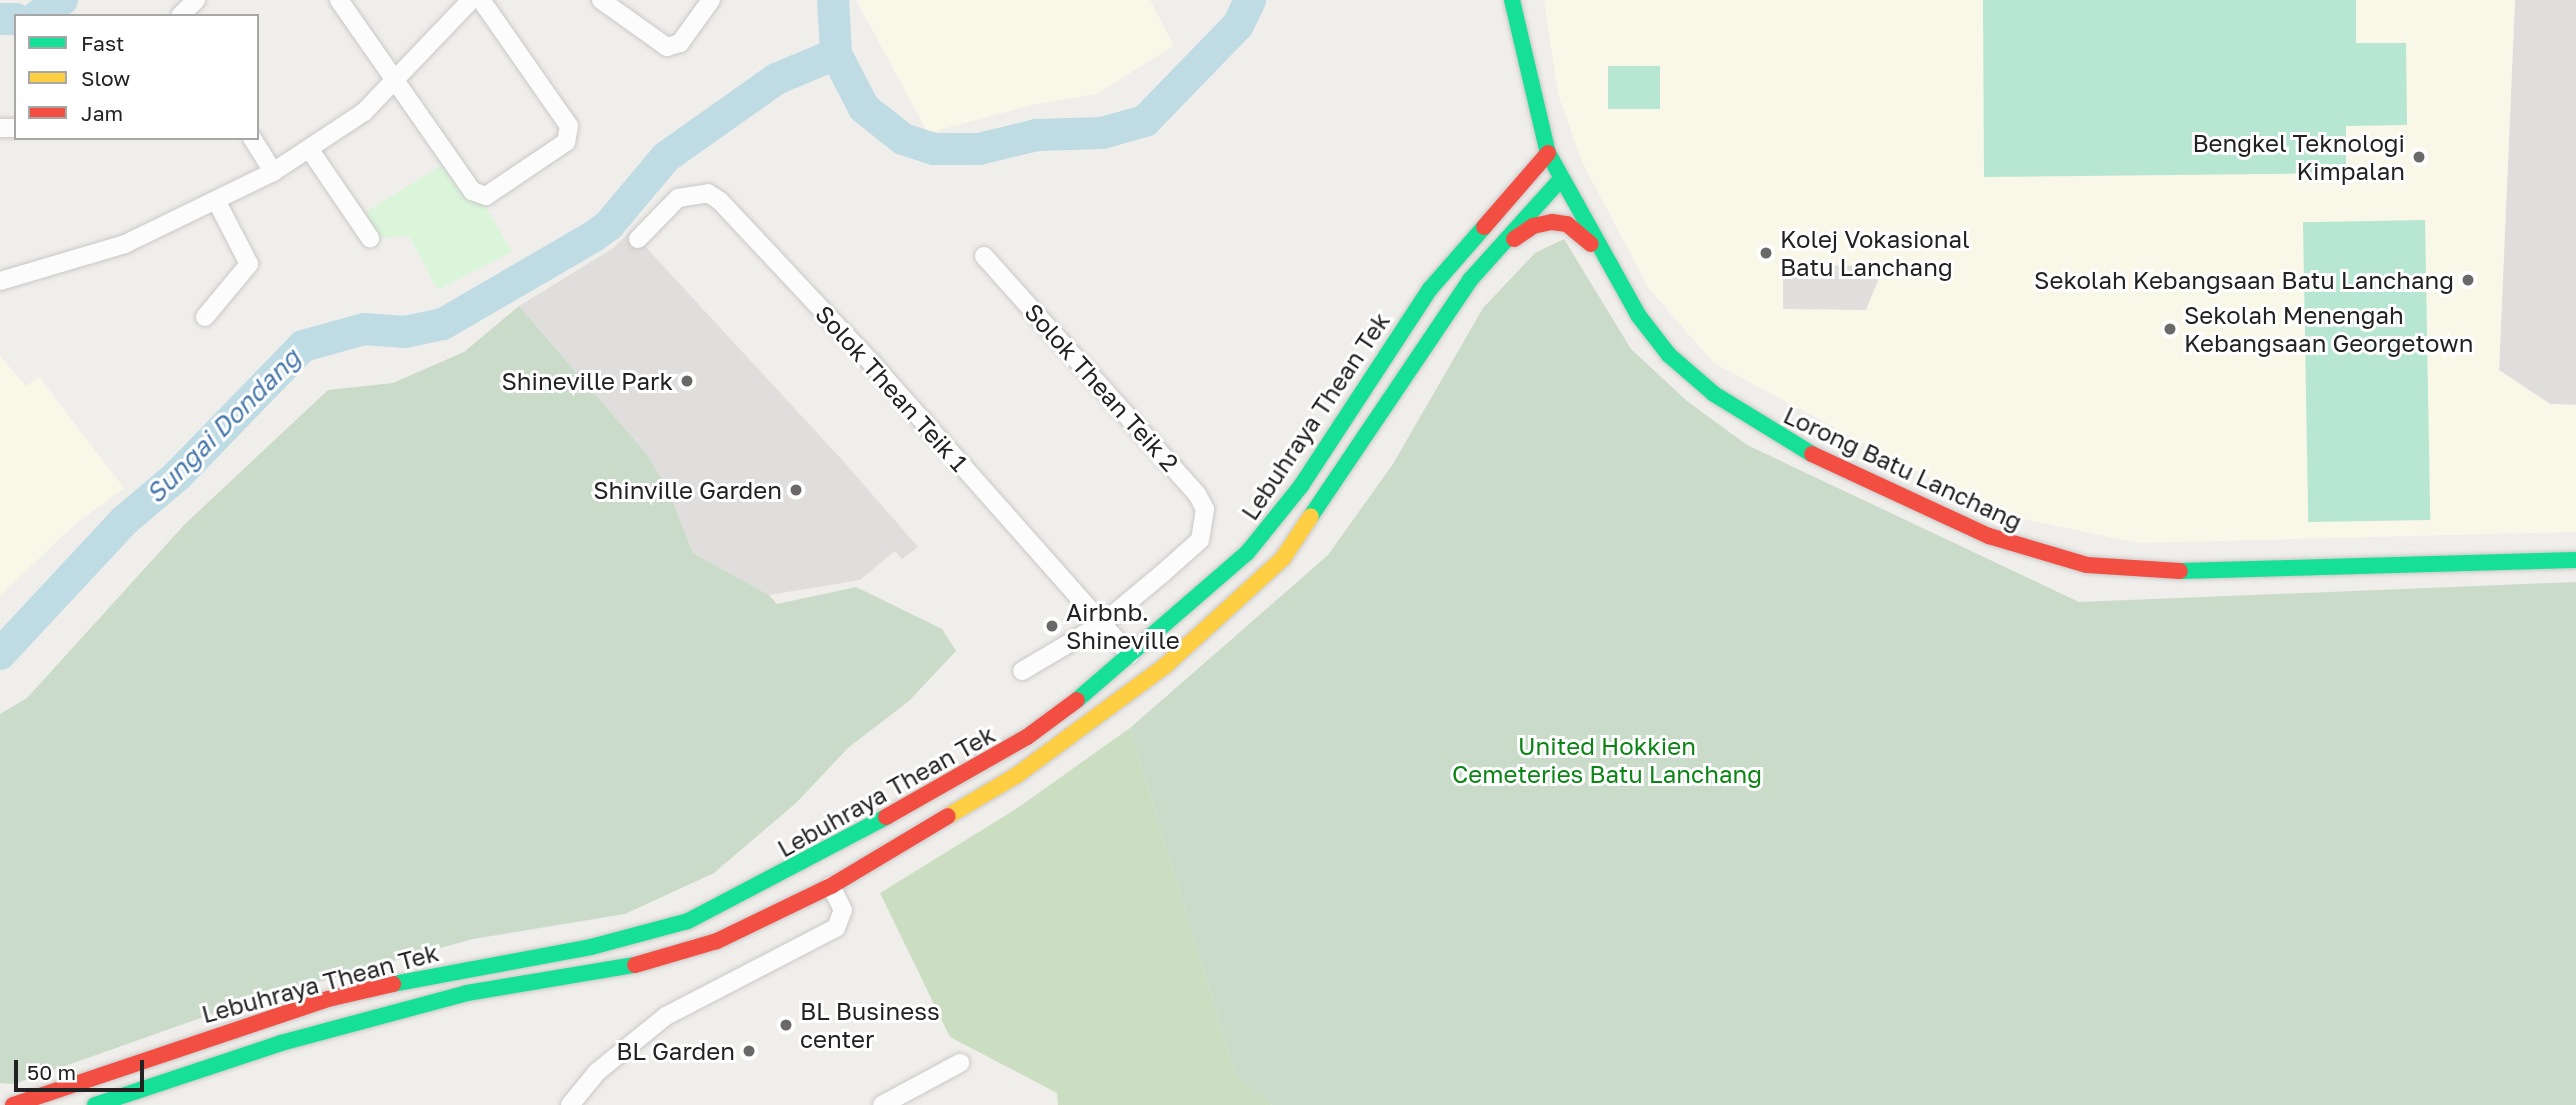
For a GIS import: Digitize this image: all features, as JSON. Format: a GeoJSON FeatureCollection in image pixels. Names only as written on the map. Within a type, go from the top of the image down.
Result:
{"type":"FeatureCollection","features":[{"type":"Feature","properties":{"kind":"main road","name":"Lorong Batu Lanchang"},"geometry":{"type":"LineString","coordinates":[[1512,0],[1548,153],[1598,249],[1638,315],[1670,355],[1714,394],[1804,450],[1978,532],[2033,552],[2142,572],[2576,560]]}},
{"type":"Feature","properties":{"kind":"main road","name":"Lebuhraya Thean Tek"},"geometry":{"type":"LineString","coordinates":[[14,1105],[225,1031],[387,984],[648,934],[721,907],[1027,737],[1211,587],[1272,524],[1430,289],[1548,153]]}},
{"type":"Feature","properties":{"kind":"main road","name":"Lebuhraya Thean Tek"},"geometry":{"type":"LineString","coordinates":[[95,1105],[121,1093],[172,1080],[281,1043],[467,993],[676,955],[718,941],[831,886],[1017,775],[1166,665],[1220,619],[1283,558],[1319,510],[1412,362],[1492,254],[1560,180]]}},
{"type":"Feature","properties":{"kind":"main road"},"geometry":{"type":"LineString","coordinates":[[1492,254],[1533,226],[1552,222],[1567,224],[1598,249]]}},
{"type":"Feature","properties":{"kind":"main road"},"geometry":{"type":"LineString","coordinates":[[721,907],[804,879],[831,886],[836,861],[903,817],[919,799]]}},
{"type":"Feature","properties":{"kind":"main road"},"geometry":{"type":"LineString","coordinates":[[14,1105],[49,1104],[105,1086],[121,1093],[133,1075],[200,1051],[225,1031]]}},
{"type":"Feature","properties":{"kind":"main road"},"geometry":{"type":"LineString","coordinates":[[148,1105],[172,1080]]}},
{"type":"Feature","properties":{"kind":"street"},"geometry":{"type":"LineString","coordinates":[[182,14],[196,0]]}},
{"type":"Feature","properties":{"kind":"street"},"geometry":{"type":"LineString","coordinates":[[340,0],[478,196],[494,195],[566,142],[567,120],[481,0]]}},
{"type":"Feature","properties":{"kind":"street"},"geometry":{"type":"LineString","coordinates":[[0,281],[125,244],[217,202],[310,150],[399,81],[471,0]]}},
{"type":"Feature","properties":{"kind":"street"},"geometry":{"type":"LineString","coordinates":[[601,0],[667,47],[680,43],[711,0]]}},
{"type":"Feature","properties":{"kind":"street"},"geometry":{"type":"LineString","coordinates":[[253,140],[273,172]]}},
{"type":"Feature","properties":{"kind":"street"},"geometry":{"type":"LineString","coordinates":[[310,150],[370,238]]}},
{"type":"Feature","properties":{"kind":"street","name":"Solok Thean Teik 1"},"geometry":{"type":"LineString","coordinates":[[638,239],[678,198],[708,193],[720,201],[1130,655]]}},
{"type":"Feature","properties":{"kind":"street"},"geometry":{"type":"LineString","coordinates":[[205,317],[249,264],[217,202]]}},
{"type":"Feature","properties":{"kind":"street","name":"Solok Thean Teik 2"},"geometry":{"type":"LineString","coordinates":[[984,256],[1197,494],[1205,509],[1205,524],[1200,540],[1102,623]]}},
{"type":"Feature","properties":{"kind":"street"},"geometry":{"type":"LineString","coordinates":[[1022,671],[1102,623]]}},
{"type":"Feature","properties":{"kind":"street"},"geometry":{"type":"LineString","coordinates":[[570,1105],[597,1072],[666,1016],[836,928],[843,909],[831,886]]}},
{"type":"Feature","properties":{"kind":"street"},"geometry":{"type":"LineString","coordinates":[[882,1105],[960,1063]]}},
{"type":"Feature","properties":{"kind":"shaded area"},"geometry":{"type":"Polygon","coordinates":[[[856,0],[1150,0],[1174,46],[1096,94],[1032,105],[928,133],[856,0]]]}},
{"type":"Feature","properties":{"kind":"shaded area"},"geometry":{"type":"Polygon","coordinates":[[[1544,0],[2515,0],[2499,370],[2550,404],[2576,405],[2576,532],[2138,543],[2019,518],[1904,465],[1714,363],[1649,289],[1582,162],[1558,94],[1544,0]]]}},
{"type":"Feature","properties":{"kind":"shaded area"},"geometry":{"type":"Polygon","coordinates":[[[2515,0],[2576,0],[2576,405],[2550,404],[2499,370],[2515,0]]]}},
{"type":"Feature","properties":{"kind":"shaded area"},"geometry":{"type":"Polygon","coordinates":[[[631,231],[844,462],[918,547],[902,559],[895,551],[860,580],[769,595],[693,553],[667,487],[645,452],[519,306],[612,249],[631,231]]]}},
{"type":"Feature","properties":{"kind":"shaded area"},"geometry":{"type":"Polygon","coordinates":[[[1783,265],[1884,266],[1866,310],[1783,309],[1783,265]]]}},
{"type":"Feature","properties":{"kind":"shaded area"},"geometry":{"type":"Polygon","coordinates":[[[0,356],[26,386],[39,377],[124,488],[73,526],[0,596],[0,356]]]}},
{"type":"Feature","properties":{"kind":"green space"},"geometry":{"type":"Polygon","coordinates":[[[1983,0],[2356,0],[2356,43],[2406,43],[2407,125],[2346,126],[2346,173],[1984,177],[1983,0]]]}},
{"type":"Feature","properties":{"kind":"green space"},"geometry":{"type":"Polygon","coordinates":[[[1608,66],[1660,66],[1660,109],[1608,109],[1608,66]]]}},
{"type":"Feature","properties":{"kind":"green space"},"geometry":{"type":"Polygon","coordinates":[[[445,163],[471,197],[485,206],[512,252],[438,290],[409,236],[378,238],[361,215],[445,163]]]}},
{"type":"Feature","properties":{"kind":"green space"},"geometry":{"type":"Polygon","coordinates":[[[2425,220],[2430,520],[2308,522],[2303,222],[2425,220]]]}},
{"type":"Feature","properties":{"kind":"green space","name":"United Hokkien Cemeteries Batu Lanchang"},"geometry":{"type":"Polygon","coordinates":[[[1564,239],[1631,349],[1687,401],[1747,445],[2079,602],[2576,582],[2576,1105],[1272,1105],[1236,1076],[1130,728],[1328,555],[1393,464],[1483,308],[1535,253],[1564,239]]]}},
{"type":"Feature","properties":{"kind":"green space"},"geometry":{"type":"Polygon","coordinates":[[[519,306],[645,452],[667,487],[693,553],[769,595],[777,604],[856,587],[942,629],[956,651],[909,701],[849,747],[796,803],[714,873],[625,914],[473,939],[246,1002],[14,1084],[0,1083],[0,714],[27,698],[185,524],[328,390],[393,383],[464,352],[519,306]]]}},
{"type":"Feature","properties":{"kind":"green space"},"geometry":{"type":"Polygon","coordinates":[[[1130,728],[1236,1076],[1272,1105],[1058,1105],[1057,1093],[950,1037],[880,893],[1016,809],[1130,728]]]}},
{"type":"Feature","properties":{"kind":"waterway"},"geometry":{"type":"LineString","coordinates":[[41,14],[62,0]]}},
{"type":"Feature","properties":{"kind":"waterway"},"geometry":{"type":"LineString","coordinates":[[833,0],[836,54],[864,108],[903,139],[934,149],[979,149],[1037,135],[1102,133],[1145,121],[1238,25],[1250,0]]}},
{"type":"Feature","properties":{"kind":"waterway"},"geometry":{"type":"LineString","coordinates":[[0,19],[14,19]]}},
{"type":"Feature","properties":{"kind":"waterway","name":"Sungai Dondang"},"geometry":{"type":"LineString","coordinates":[[0,654],[125,520],[177,476],[303,346],[364,329],[405,332],[443,324],[609,225],[666,157],[776,79],[836,54]]}},
{"type":"Feature","properties":{"kind":"traffic: fast"},"geometry":{"type":"LineString","coordinates":[[1512,0],[1548,153],[1638,315],[1669,355],[1714,394],[1812,454]]}},
{"type":"Feature","properties":{"kind":"traffic: fast"},"geometry":{"type":"LineString","coordinates":[[1311,516],[1470,280],[1560,180]]}},
{"type":"Feature","properties":{"kind":"traffic: fast"},"geometry":{"type":"LineString","coordinates":[[1077,700],[1247,553],[1301,486],[1430,289],[1484,227]]}},
{"type":"Feature","properties":{"kind":"traffic: fast"},"geometry":{"type":"LineString","coordinates":[[2180,571],[2576,560]]}},
{"type":"Feature","properties":{"kind":"traffic: fast"},"geometry":{"type":"LineString","coordinates":[[393,984],[591,947],[688,921],[886,817]]}},
{"type":"Feature","properties":{"kind":"traffic: fast"},"geometry":{"type":"LineString","coordinates":[[95,1105],[281,1043],[467,993],[635,965]]}},
{"type":"Feature","properties":{"kind":"traffic: slow"},"geometry":{"type":"LineString","coordinates":[[948,816],[1017,775],[1166,665],[1283,558],[1311,516]]}},
{"type":"Feature","properties":{"kind":"traffic: jam"},"geometry":{"type":"LineString","coordinates":[[1484,227],[1548,153]]}},
{"type":"Feature","properties":{"kind":"traffic: jam"},"geometry":{"type":"LineString","coordinates":[[1514,239],[1533,226],[1552,222],[1567,224],[1591,244]]}},
{"type":"Feature","properties":{"kind":"traffic: jam"},"geometry":{"type":"LineString","coordinates":[[1812,454],[1989,536],[2087,565],[2180,571]]}},
{"type":"Feature","properties":{"kind":"traffic: jam"},"geometry":{"type":"LineString","coordinates":[[886,817],[1027,737],[1077,700]]}},
{"type":"Feature","properties":{"kind":"traffic: jam"},"geometry":{"type":"LineString","coordinates":[[635,965],[717,941],[831,886],[948,816]]}},
{"type":"Feature","properties":{"kind":"traffic: jam"},"geometry":{"type":"LineString","coordinates":[[13,1105],[328,999],[393,984]]}},
{"type":"Feature","properties":{"kind":"place","name":"Bengkel Teknologi Kimpalan"},"geometry":{"type":"Point","coordinates":[2419,157]}},
{"type":"Feature","properties":{"kind":"place","name":"Kolej Vokasional Batu Lanchang"},"geometry":{"type":"Point","coordinates":[1766,253]}},
{"type":"Feature","properties":{"kind":"place","name":"Sekolah Kebangsaan Batu Lanchang"},"geometry":{"type":"Point","coordinates":[2468,280]}},
{"type":"Feature","properties":{"kind":"place","name":"Sekolah Menengah Kebangsaan Georgetown"},"geometry":{"type":"Point","coordinates":[2170,329]}},
{"type":"Feature","properties":{"kind":"place","name":"Shineville Park"},"geometry":{"type":"Point","coordinates":[687,381]}},
{"type":"Feature","properties":{"kind":"place","name":"Shinville Garden"},"geometry":{"type":"Point","coordinates":[796,490]}},
{"type":"Feature","properties":{"kind":"place","name":"Airbnb. Shineville"},"geometry":{"type":"Point","coordinates":[1052,626]}},
{"type":"Feature","properties":{"kind":"place","name":"BL Business center"},"geometry":{"type":"Point","coordinates":[786,1025]}},
{"type":"Feature","properties":{"kind":"place","name":"BL Garden"},"geometry":{"type":"Point","coordinates":[749,1051]}}]}
